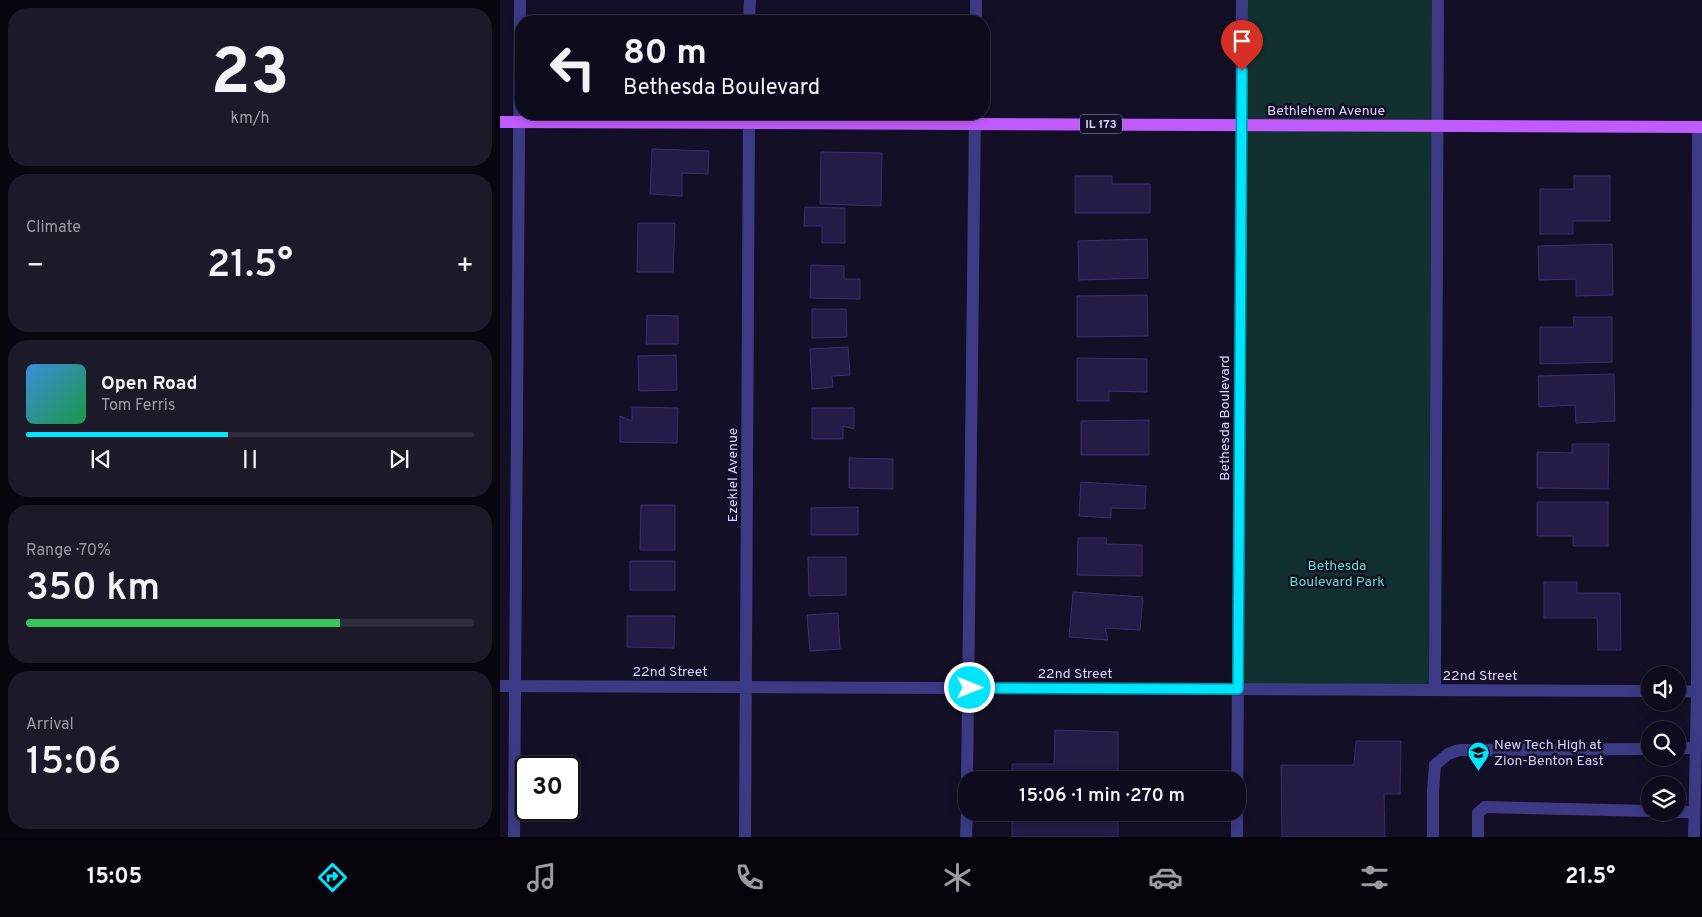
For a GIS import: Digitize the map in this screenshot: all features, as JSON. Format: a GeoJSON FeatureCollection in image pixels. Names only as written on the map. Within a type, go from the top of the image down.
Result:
{"type":"FeatureCollection","features":[{"type":"Feature","properties":{"kind":"main road","name":"Bethlehem Avenue"},"geometry":{"type":"LineString","coordinates":[[990,119],[1241,125],[1700,127]]}},
{"type":"Feature","properties":{"kind":"main road","name":"Bethlehem Avenue"},"geometry":{"type":"LineString","coordinates":[[500,122],[634,120]]}},
{"type":"Feature","properties":{"kind":"street"},"geometry":{"type":"LineString","coordinates":[[520,0],[520,15]]}},
{"type":"Feature","properties":{"kind":"street"},"geometry":{"type":"LineString","coordinates":[[749,15],[750,0]]}},
{"type":"Feature","properties":{"kind":"street"},"geometry":{"type":"LineString","coordinates":[[976,0],[976,15]]}},
{"type":"Feature","properties":{"kind":"street","name":"Bethesda Boulevard"},"geometry":{"type":"LineString","coordinates":[[1237,837],[1242,0]]}},
{"type":"Feature","properties":{"kind":"street"},"geometry":{"type":"LineString","coordinates":[[1435,690],[1438,0]]}},
{"type":"Feature","properties":{"kind":"street","name":"Ezekiel Avenue"},"geometry":{"type":"LineString","coordinates":[[745,837],[749,120]]}},
{"type":"Feature","properties":{"kind":"street"},"geometry":{"type":"LineString","coordinates":[[967,771],[970,688],[975,120]]}},
{"type":"Feature","properties":{"kind":"street"},"geometry":{"type":"LineString","coordinates":[[514,837],[520,122]]}},
{"type":"Feature","properties":{"kind":"street"},"geometry":{"type":"LineString","coordinates":[[1694,837],[1695,748],[1699,692],[1700,127]]}},
{"type":"Feature","properties":{"kind":"street","name":"22nd Street"},"geometry":{"type":"LineString","coordinates":[[500,686],[1641,691]]}},
{"type":"Feature","properties":{"kind":"street"},"geometry":{"type":"LineString","coordinates":[[1686,691],[1699,692]]}},
{"type":"Feature","properties":{"kind":"street"},"geometry":{"type":"LineString","coordinates":[[1686,748],[1695,748]]}},
{"type":"Feature","properties":{"kind":"street"},"geometry":{"type":"LineString","coordinates":[[1433,837],[1435,765],[1448,754],[1459,750],[1641,749]]}},
{"type":"Feature","properties":{"kind":"street"},"geometry":{"type":"LineString","coordinates":[[1478,837],[1478,813],[1485,807],[1641,811]]}},
{"type":"Feature","properties":{"kind":"street"},"geometry":{"type":"LineString","coordinates":[[1686,812],[1694,812]]}},
{"type":"Feature","properties":{"kind":"street"},"geometry":{"type":"LineString","coordinates":[[966,837],[967,821]]}},
{"type":"Feature","properties":{"kind":"green space","name":"Bethesda Boulevard Park"},"geometry":{"type":"Polygon","coordinates":[[[1243,0],[1438,0],[1435,690],[1238,689],[1243,0]]]}},
{"type":"Feature","properties":{"kind":"building"},"geometry":{"type":"Polygon","coordinates":[[[652,149],[709,151],[708,174],[682,173],[682,196],[650,194],[652,149]]]}},
{"type":"Feature","properties":{"kind":"building"},"geometry":{"type":"Polygon","coordinates":[[[821,152],[882,153],[881,206],[820,204],[821,152]]]}},
{"type":"Feature","properties":{"kind":"building"},"geometry":{"type":"Polygon","coordinates":[[[1075,176],[1112,176],[1112,184],[1150,184],[1150,213],[1075,213],[1075,176]]]}},
{"type":"Feature","properties":{"kind":"building"},"geometry":{"type":"Polygon","coordinates":[[[1574,176],[1610,176],[1610,221],[1573,221],[1573,234],[1540,234],[1540,189],[1574,189],[1574,176]]]}},
{"type":"Feature","properties":{"kind":"building"},"geometry":{"type":"Polygon","coordinates":[[[805,207],[845,208],[845,243],[822,243],[822,226],[804,226],[805,207]]]}},
{"type":"Feature","properties":{"kind":"building"},"geometry":{"type":"Polygon","coordinates":[[[638,223],[675,223],[673,272],[637,272],[638,223]]]}},
{"type":"Feature","properties":{"kind":"building"},"geometry":{"type":"Polygon","coordinates":[[[1147,239],[1148,278],[1079,280],[1078,241],[1147,239]]]}},
{"type":"Feature","properties":{"kind":"building"},"geometry":{"type":"Polygon","coordinates":[[[1612,244],[1613,295],[1576,296],[1576,279],[1539,280],[1538,246],[1612,244]]]}},
{"type":"Feature","properties":{"kind":"building"},"geometry":{"type":"Polygon","coordinates":[[[811,265],[844,266],[844,279],[860,279],[860,299],[810,298],[811,265]]]}},
{"type":"Feature","properties":{"kind":"building"},"geometry":{"type":"Polygon","coordinates":[[[1147,295],[1148,336],[1077,337],[1077,296],[1147,295]]]}},
{"type":"Feature","properties":{"kind":"building"},"geometry":{"type":"Polygon","coordinates":[[[812,309],[846,309],[847,337],[812,338],[812,309]]]}},
{"type":"Feature","properties":{"kind":"building"},"geometry":{"type":"Polygon","coordinates":[[[647,315],[678,316],[678,344],[646,344],[647,315]]]}},
{"type":"Feature","properties":{"kind":"building"},"geometry":{"type":"Polygon","coordinates":[[[1573,317],[1612,317],[1612,362],[1540,364],[1540,327],[1574,327],[1573,317]]]}},
{"type":"Feature","properties":{"kind":"building"},"geometry":{"type":"Polygon","coordinates":[[[848,347],[850,375],[832,376],[833,387],[812,389],[810,349],[848,347]]]}},
{"type":"Feature","properties":{"kind":"building"},"geometry":{"type":"Polygon","coordinates":[[[676,355],[677,390],[639,391],[638,356],[676,355]]]}},
{"type":"Feature","properties":{"kind":"building"},"geometry":{"type":"Polygon","coordinates":[[[1077,358],[1147,359],[1147,392],[1109,391],[1109,401],[1077,401],[1077,358]]]}},
{"type":"Feature","properties":{"kind":"building"},"geometry":{"type":"Polygon","coordinates":[[[1614,374],[1615,421],[1576,423],[1575,405],[1539,407],[1538,376],[1614,374]]]}},
{"type":"Feature","properties":{"kind":"building"},"geometry":{"type":"Polygon","coordinates":[[[632,407],[678,408],[677,443],[620,442],[620,416],[632,421],[632,407]]]}},
{"type":"Feature","properties":{"kind":"building"},"geometry":{"type":"Polygon","coordinates":[[[812,408],[854,408],[854,429],[843,426],[843,439],[812,439],[812,408]]]}},
{"type":"Feature","properties":{"kind":"building"},"geometry":{"type":"Polygon","coordinates":[[[1149,420],[1149,455],[1081,455],[1081,421],[1149,420]]]}},
{"type":"Feature","properties":{"kind":"building"},"geometry":{"type":"Polygon","coordinates":[[[1572,444],[1609,444],[1608,489],[1537,488],[1537,452],[1572,453],[1572,444]]]}},
{"type":"Feature","properties":{"kind":"building"},"geometry":{"type":"Polygon","coordinates":[[[849,458],[893,459],[893,489],[849,488],[849,458]]]}},
{"type":"Feature","properties":{"kind":"building"},"geometry":{"type":"Polygon","coordinates":[[[1081,482],[1146,486],[1145,509],[1111,508],[1111,518],[1079,516],[1081,482]]]}},
{"type":"Feature","properties":{"kind":"building"},"geometry":{"type":"Polygon","coordinates":[[[1537,502],[1608,502],[1608,546],[1573,546],[1573,536],[1537,536],[1537,502]]]}},
{"type":"Feature","properties":{"kind":"building"},"geometry":{"type":"Polygon","coordinates":[[[641,505],[675,505],[675,550],[640,550],[641,505]]]}},
{"type":"Feature","properties":{"kind":"building"},"geometry":{"type":"Polygon","coordinates":[[[858,507],[858,535],[811,535],[811,508],[858,507]]]}},
{"type":"Feature","properties":{"kind":"building"},"geometry":{"type":"Polygon","coordinates":[[[1078,538],[1107,538],[1106,544],[1142,545],[1142,576],[1077,575],[1078,538]]]}},
{"type":"Feature","properties":{"kind":"building"},"geometry":{"type":"Polygon","coordinates":[[[808,557],[846,557],[846,595],[809,596],[808,557]]]}},
{"type":"Feature","properties":{"kind":"building"},"geometry":{"type":"Polygon","coordinates":[[[630,561],[675,561],[675,590],[630,590],[630,561]]]}},
{"type":"Feature","properties":{"kind":"building"},"geometry":{"type":"Polygon","coordinates":[[[1544,582],[1577,582],[1577,593],[1620,593],[1621,650],[1598,650],[1597,618],[1544,618],[1544,582]]]}},
{"type":"Feature","properties":{"kind":"building"},"geometry":{"type":"Polygon","coordinates":[[[1073,592],[1143,597],[1140,630],[1105,628],[1108,640],[1069,637],[1073,592]]]}},
{"type":"Feature","properties":{"kind":"building"},"geometry":{"type":"Polygon","coordinates":[[[838,613],[840,649],[810,651],[807,615],[838,613]]]}},
{"type":"Feature","properties":{"kind":"building"},"geometry":{"type":"Polygon","coordinates":[[[627,616],[675,616],[674,648],[627,647],[627,616]]]}},
{"type":"Feature","properties":{"kind":"building"},"geometry":{"type":"Polygon","coordinates":[[[1055,730],[1118,732],[1118,771],[1012,771],[1012,764],[1054,764],[1055,730]]]}},
{"type":"Feature","properties":{"kind":"building"},"geometry":{"type":"Polygon","coordinates":[[[1356,741],[1401,741],[1400,794],[1384,794],[1385,837],[1282,837],[1281,765],[1354,765],[1356,741]]]}},
{"type":"Feature","properties":{"kind":"building"},"geometry":{"type":"Polygon","coordinates":[[[1012,821],[1118,821],[1118,837],[1012,837],[1012,821]]]}},
{"type":"Feature","properties":{"kind":"place","name":"New Tech High at Zion-Benton East"},"geometry":{"type":"Point","coordinates":[1478,771]}},
{"type":"Feature","properties":{"kind":"route"},"geometry":{"type":"LineString","coordinates":[[970,688],[1238,689],[1242,71]]}}]}
